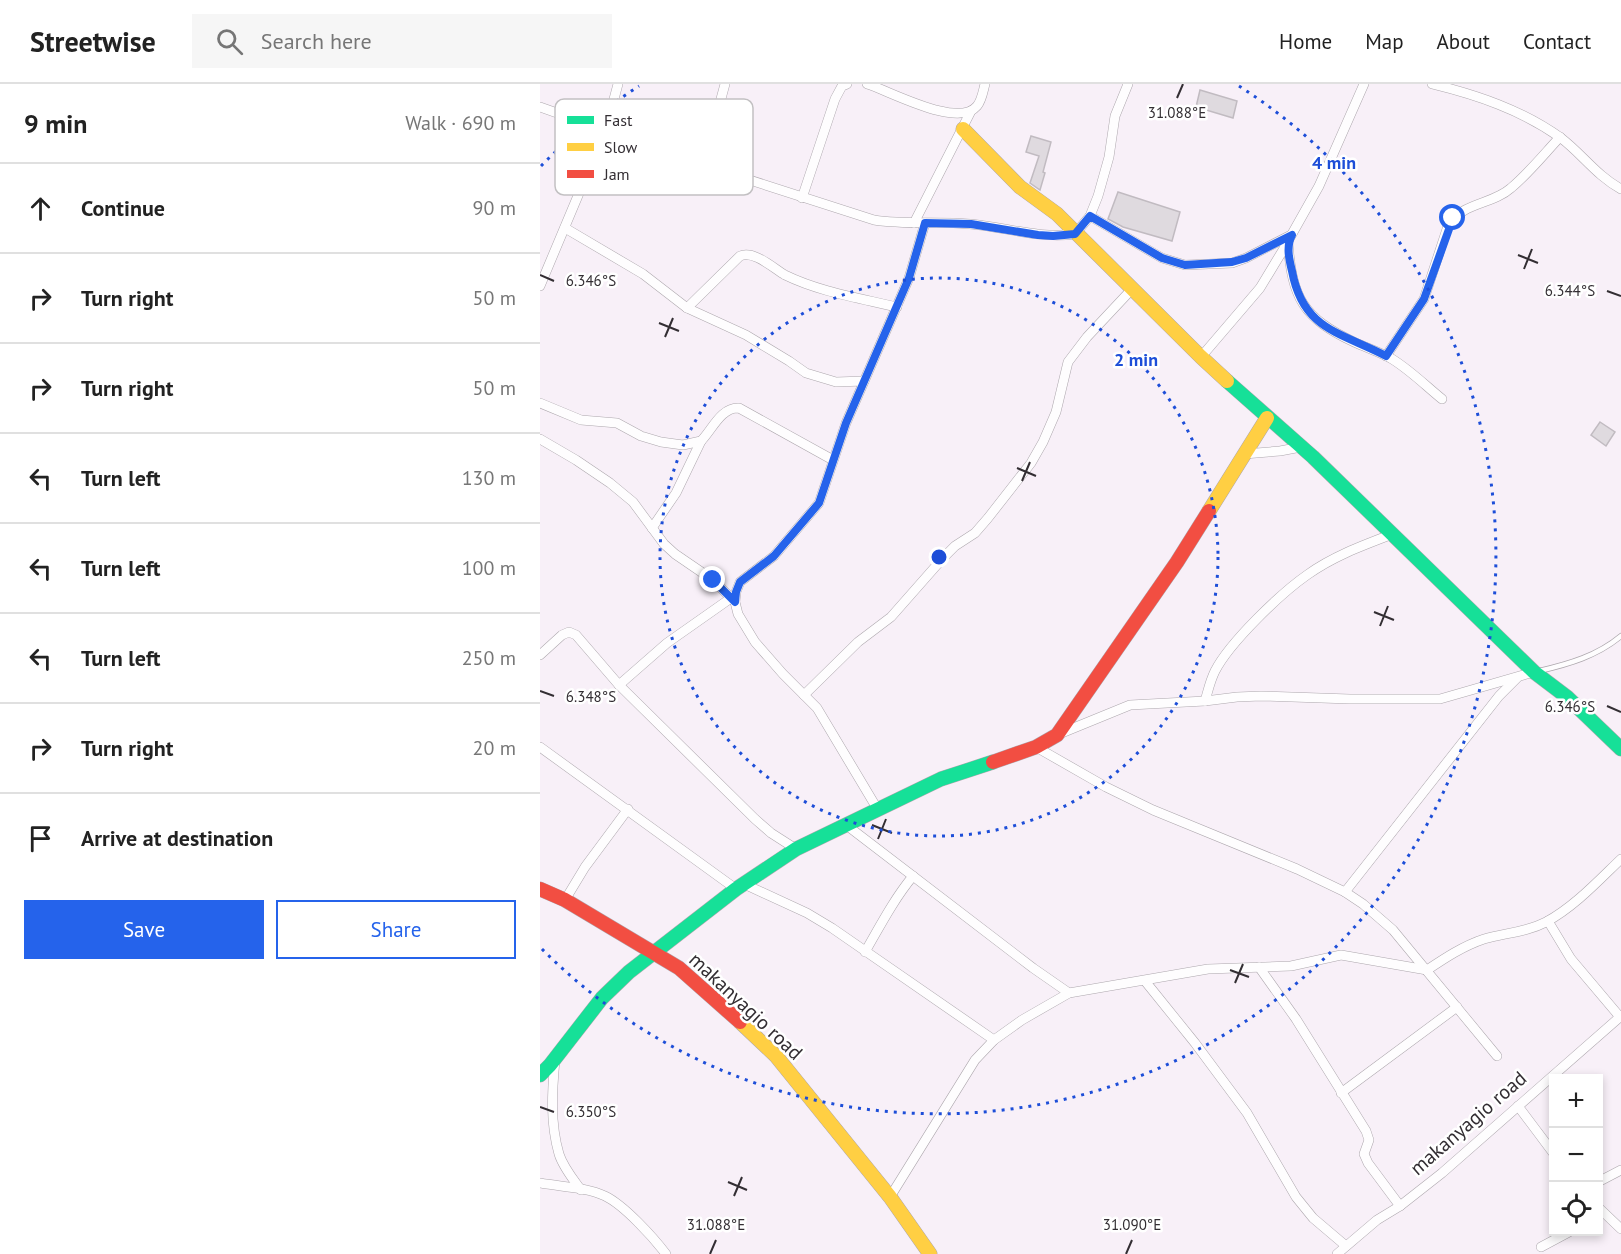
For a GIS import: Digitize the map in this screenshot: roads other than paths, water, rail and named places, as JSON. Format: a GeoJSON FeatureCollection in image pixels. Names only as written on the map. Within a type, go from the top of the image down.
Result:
{"type":"FeatureCollection","features":[{"type":"Feature","properties":{"kind":"street"},"geometry":{"type":"LineString","coordinates":[[614,99],[618,84]]}},
{"type":"Feature","properties":{"kind":"street"},"geometry":{"type":"LineString","coordinates":[[721,99],[725,84]]}},
{"type":"Feature","properties":{"kind":"street"},"geometry":{"type":"LineString","coordinates":[[802,198],[835,99],[842,86],[847,84]]}},
{"type":"Feature","properties":{"kind":"street"},"geometry":{"type":"LineString","coordinates":[[867,84],[933,110],[959,113],[971,111]]}},
{"type":"Feature","properties":{"kind":"street"},"geometry":{"type":"LineString","coordinates":[[914,223],[971,111],[978,105],[985,84]]}},
{"type":"Feature","properties":{"kind":"street"},"geometry":{"type":"LineString","coordinates":[[753,182],[874,220],[892,223],[971,224],[1038,235],[1075,234],[1090,216],[1106,173],[1115,116],[1128,84]]}},
{"type":"Feature","properties":{"kind":"street"},"geometry":{"type":"LineString","coordinates":[[1201,357],[1260,288],[1290,238],[1319,186],[1364,84]]}},
{"type":"Feature","properties":{"kind":"street"},"geometry":{"type":"LineString","coordinates":[[1432,84],[1493,102],[1532,119],[1560,137],[1576,150],[1599,175],[1621,189]]}},
{"type":"Feature","properties":{"kind":"street"},"geometry":{"type":"LineString","coordinates":[[540,107],[555,112]]}},
{"type":"Feature","properties":{"kind":"street"},"geometry":{"type":"LineString","coordinates":[[963,129],[1020,187],[1047,206],[1201,357],[1301,447],[1534,672],[1567,697],[1621,749]]}},
{"type":"Feature","properties":{"kind":"street"},"geometry":{"type":"LineString","coordinates":[[1386,356],[1424,299],[1453,218],[1474,205],[1510,190],[1560,137]]}},
{"type":"Feature","properties":{"kind":"street"},"geometry":{"type":"LineString","coordinates":[[540,286],[578,195]]}},
{"type":"Feature","properties":{"kind":"street"},"geometry":{"type":"LineString","coordinates":[[1090,216],[1162,258],[1185,265],[1210,265],[1239,261],[1290,238]]}},
{"type":"Feature","properties":{"kind":"street"},"geometry":{"type":"LineString","coordinates":[[619,685],[667,643],[733,600],[740,582],[774,556],[819,503],[846,423],[909,278],[925,223]]}},
{"type":"Feature","properties":{"kind":"street"},"geometry":{"type":"LineString","coordinates":[[564,228],[643,274],[687,308],[746,335],[806,373],[836,382],[864,381]]}},
{"type":"Feature","properties":{"kind":"street"},"geometry":{"type":"LineString","coordinates":[[1290,238],[1295,285],[1311,316],[1335,333],[1386,356],[1443,399]]}},
{"type":"Feature","properties":{"kind":"street"},"geometry":{"type":"LineString","coordinates":[[687,308],[740,256],[745,254],[816,288],[897,307]]}},
{"type":"Feature","properties":{"kind":"street"},"geometry":{"type":"LineString","coordinates":[[804,695],[858,642],[891,617],[943,558],[975,533],[988,518],[1031,463],[1043,442],[1056,412],[1068,362],[1087,337],[1132,289]]}},
{"type":"Feature","properties":{"kind":"street"},"geometry":{"type":"LineString","coordinates":[[540,403],[581,420],[617,423],[641,436],[661,442],[682,445],[701,441]]}},
{"type":"Feature","properties":{"kind":"street"},"geometry":{"type":"LineString","coordinates":[[652,528],[676,494],[701,441],[718,419],[729,410],[739,408],[833,460]]}},
{"type":"Feature","properties":{"kind":"street"},"geometry":{"type":"LineString","coordinates":[[1057,735],[1078,708],[1170,572],[1267,418]]}},
{"type":"Feature","properties":{"kind":"street"},"geometry":{"type":"LineString","coordinates":[[540,439],[610,483],[633,502],[664,544],[713,580],[733,600],[742,622],[755,642],[817,708],[878,810]]}},
{"type":"Feature","properties":{"kind":"street"},"geometry":{"type":"LineString","coordinates":[[1244,454],[1301,447]]}},
{"type":"Feature","properties":{"kind":"street"},"geometry":{"type":"LineString","coordinates":[[1205,701],[1210,682],[1220,661],[1251,625],[1284,595],[1306,576],[1326,564],[1352,550],[1390,535]]}},
{"type":"Feature","properties":{"kind":"street"},"geometry":{"type":"LineString","coordinates":[[540,654],[562,635],[571,632],[580,639],[619,685],[755,819],[771,833],[796,849]]}},
{"type":"Feature","properties":{"kind":"street"},"geometry":{"type":"LineString","coordinates":[[540,1075],[555,1060],[602,998],[629,972],[740,886],[796,849],[941,779],[1036,747],[1057,735],[1130,705],[1205,701],[1237,696],[1440,699],[1534,672]]}},
{"type":"Feature","properties":{"kind":"street"},"geometry":{"type":"LineString","coordinates":[[1345,892],[1499,696],[1519,676]]}},
{"type":"Feature","properties":{"kind":"street"},"geometry":{"type":"LineString","coordinates":[[540,747],[740,886],[807,913],[994,1040]]}},
{"type":"Feature","properties":{"kind":"street"},"geometry":{"type":"LineString","coordinates":[[1036,747],[1106,787],[1153,810],[1257,852],[1345,892],[1363,904],[1393,930],[1497,1056]]}},
{"type":"Feature","properties":{"kind":"street"},"geometry":{"type":"LineString","coordinates":[[565,900],[585,867],[628,809]]}},
{"type":"Feature","properties":{"kind":"street"},"geometry":{"type":"LineString","coordinates":[[845,824],[1069,993]]}},
{"type":"Feature","properties":{"kind":"street"},"geometry":{"type":"LineString","coordinates":[[890,1197],[975,1060],[994,1040],[1022,1020],[1069,993],[1208,969],[1299,964],[1341,956],[1427,970],[1463,947],[1532,928],[1548,921],[1621,859]]}},
{"type":"Feature","properties":{"kind":"street"},"geometry":{"type":"LineString","coordinates":[[865,952],[881,922],[913,876]]}},
{"type":"Feature","properties":{"kind":"street","name":"makanyagio road"},"geometry":{"type":"LineString","coordinates":[[540,889],[565,900],[679,968],[776,1056],[890,1197],[930,1254]]}},
{"type":"Feature","properties":{"kind":"street"},"geometry":{"type":"LineString","coordinates":[[1548,921],[1571,959],[1620,1016]]}},
{"type":"Feature","properties":{"kind":"street"},"geometry":{"type":"LineString","coordinates":[[1259,967],[1296,1019],[1369,1137],[1364,1153],[1368,1163],[1400,1206]]}},
{"type":"Feature","properties":{"kind":"street"},"geometry":{"type":"LineString","coordinates":[[1145,981],[1247,1113],[1296,1197],[1313,1218],[1346,1246]]}},
{"type":"Feature","properties":{"kind":"street"},"geometry":{"type":"LineString","coordinates":[[1341,1093],[1457,1007]]}},
{"type":"Feature","properties":{"kind":"street","name":"makanyagio road"},"geometry":{"type":"LineString","coordinates":[[1337,1254],[1377,1220],[1400,1206],[1473,1147],[1620,1016]]}},
{"type":"Feature","properties":{"kind":"street"},"geometry":{"type":"LineString","coordinates":[[555,1060],[552,1102],[559,1155],[568,1173],[581,1190]]}},
{"type":"Feature","properties":{"kind":"street"},"geometry":{"type":"LineString","coordinates":[[1518,1106],[1549,1147]]}},
{"type":"Feature","properties":{"kind":"street"},"geometry":{"type":"LineString","coordinates":[[1603,1180],[1621,1170]]}},
{"type":"Feature","properties":{"kind":"street"},"geometry":{"type":"LineString","coordinates":[[540,1183],[607,1196],[646,1229],[666,1254]]}},
{"type":"Feature","properties":{"kind":"street"},"geometry":{"type":"LineString","coordinates":[[1603,1213],[1621,1229]]}},
{"type":"Feature","properties":{"kind":"street"},"geometry":{"type":"LineString","coordinates":[[1541,1247],[1562,1236]]}},
{"type":"Feature","properties":{"kind":"lane"},"geometry":{"type":"LineString","coordinates":[[1534,672],[1573,663],[1609,646],[1621,636]]}}]}
